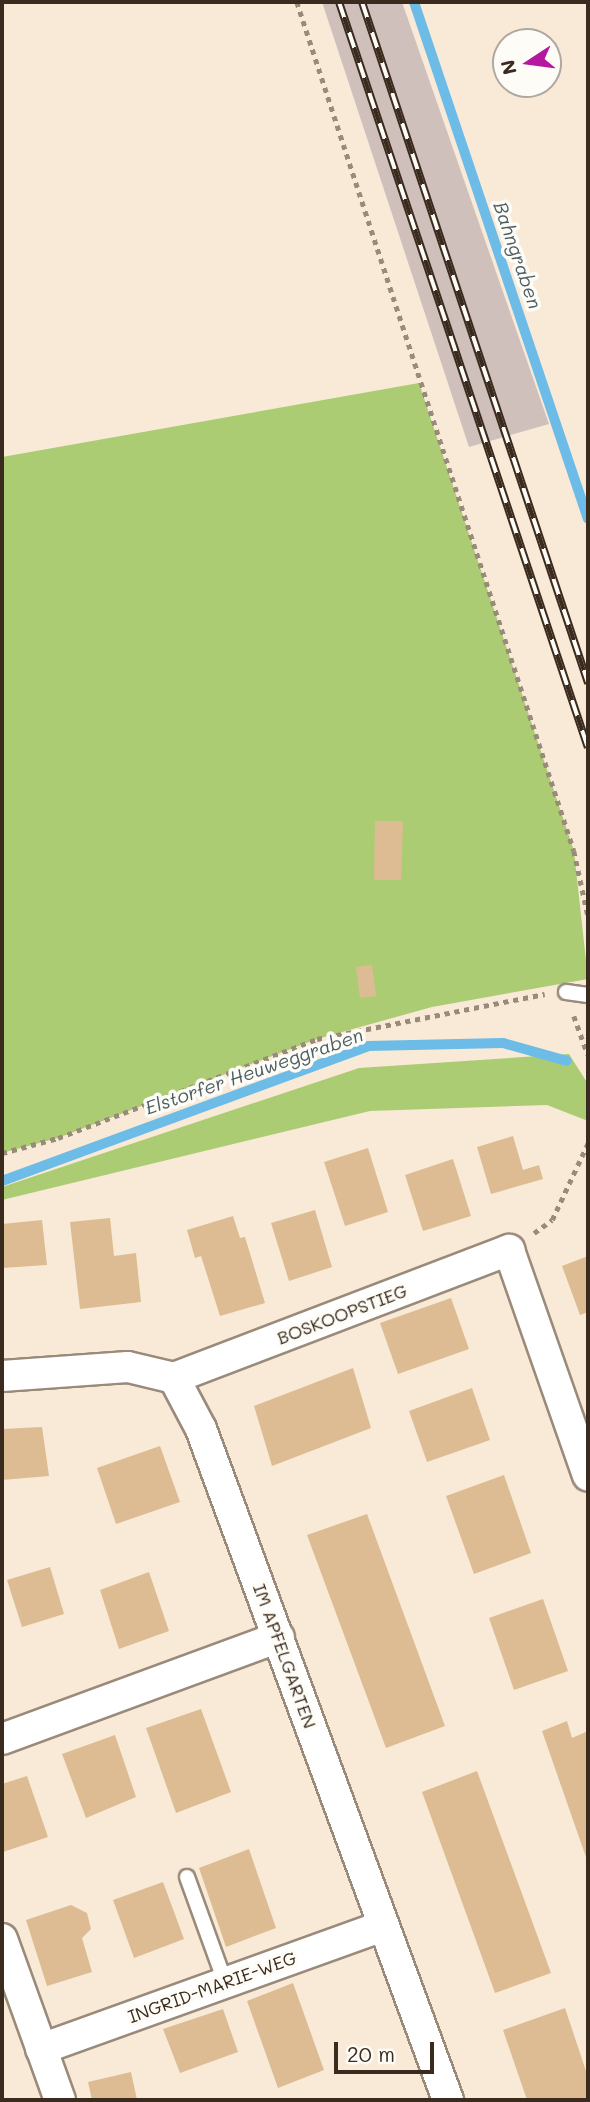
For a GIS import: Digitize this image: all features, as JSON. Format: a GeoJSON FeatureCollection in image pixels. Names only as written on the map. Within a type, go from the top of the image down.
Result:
{"type":"FeatureCollection","features":[{"type":"Feature","properties":{"kind":"street","name":"BOSKOOPSTIEG"},"geometry":{"type":"LineString","coordinates":[[174,1378],[509,1250]]}},
{"type":"Feature","properties":{"kind":"street"},"geometry":{"type":"LineString","coordinates":[[509,1250],[588,1476]]}},
{"type":"Feature","properties":{"kind":"street"},"geometry":{"type":"LineString","coordinates":[[2,1376],[128,1367],[174,1378]]}},
{"type":"Feature","properties":{"kind":"street","name":"IM APFELGARTEN"},"geometry":{"type":"LineString","coordinates":[[174,1378],[201,1429],[448,2100]]}},
{"type":"Feature","properties":{"kind":"street"},"geometry":{"type":"LineString","coordinates":[[2,1739],[279,1637]]}},
{"type":"Feature","properties":{"kind":"street","name":"INGRID-MARIE-WEG"},"geometry":{"type":"LineString","coordinates":[[41,2049],[383,1926]]}},
{"type":"Feature","properties":{"kind":"street"},"geometry":{"type":"LineString","coordinates":[[2,1939],[60,2100]]}},
{"type":"Feature","properties":{"kind":"lane"},"geometry":{"type":"LineString","coordinates":[[566,992],[588,995]]}},
{"type":"Feature","properties":{"kind":"lane"},"geometry":{"type":"LineString","coordinates":[[187,1877],[225,1982]]}},
{"type":"Feature","properties":{"kind":"path"},"geometry":{"type":"LineString","coordinates":[[297,2],[574,851],[588,916]]}},
{"type":"Feature","properties":{"kind":"path"},"geometry":{"type":"LineString","coordinates":[[2,1153],[58,1138],[317,1039],[566,992],[588,1055]]}},
{"type":"Feature","properties":{"kind":"path"},"geometry":{"type":"LineString","coordinates":[[509,1250],[552,1220],[588,1143]]}},
{"type":"Feature","properties":{"kind":"shaded area"},"geometry":{"type":"Polygon","coordinates":[[[322,2],[402,2],[549,424],[469,447],[322,2]]]}},
{"type":"Feature","properties":{"kind":"green space"},"geometry":{"type":"Polygon","coordinates":[[[419,383],[574,851],[588,979],[432,1007],[317,1039],[58,1138],[2,1153],[2,457],[419,383]]]}},
{"type":"Feature","properties":{"kind":"green space"},"geometry":{"type":"Polygon","coordinates":[[[569,1054],[588,1084],[588,1121],[547,1105],[370,1111],[2,1200],[2,1187],[359,1068],[569,1054]]]}},
{"type":"Feature","properties":{"kind":"building"},"geometry":{"type":"Polygon","coordinates":[[[375,821],[403,821],[401,880],[374,880],[375,821]]]}},
{"type":"Feature","properties":{"kind":"building"},"geometry":{"type":"Polygon","coordinates":[[[372,965],[376,996],[360,998],[356,967],[372,965]]]}},
{"type":"Feature","properties":{"kind":"building"},"geometry":{"type":"Polygon","coordinates":[[[513,1136],[523,1170],[539,1165],[543,1179],[491,1194],[477,1147],[513,1136]]]}},
{"type":"Feature","properties":{"kind":"building"},"geometry":{"type":"Polygon","coordinates":[[[368,1148],[388,1212],[345,1226],[324,1162],[368,1148]]]}},
{"type":"Feature","properties":{"kind":"building"},"geometry":{"type":"Polygon","coordinates":[[[453,1159],[471,1216],[423,1231],[405,1175],[453,1159]]]}},
{"type":"Feature","properties":{"kind":"building"},"geometry":{"type":"Polygon","coordinates":[[[315,1210],[332,1267],[289,1281],[271,1223],[315,1210]]]}},
{"type":"Feature","properties":{"kind":"building"},"geometry":{"type":"Polygon","coordinates":[[[233,1216],[240,1238],[245,1237],[265,1303],[220,1316],[201,1256],[195,1258],[187,1230],[233,1216]]]}},
{"type":"Feature","properties":{"kind":"building"},"geometry":{"type":"Polygon","coordinates":[[[110,1218],[114,1256],[136,1253],[141,1302],[80,1309],[70,1222],[110,1218]]]}},
{"type":"Feature","properties":{"kind":"building"},"geometry":{"type":"Polygon","coordinates":[[[42,1220],[47,1265],[2,1268],[2,1224],[42,1220]]]}},
{"type":"Feature","properties":{"kind":"building"},"geometry":{"type":"Polygon","coordinates":[[[588,1256],[588,1312],[580,1315],[562,1266],[588,1256]]]}},
{"type":"Feature","properties":{"kind":"building"},"geometry":{"type":"Polygon","coordinates":[[[451,1298],[469,1349],[398,1374],[380,1323],[451,1298]]]}},
{"type":"Feature","properties":{"kind":"building"},"geometry":{"type":"Polygon","coordinates":[[[353,1368],[371,1428],[272,1466],[254,1406],[353,1368]]]}},
{"type":"Feature","properties":{"kind":"building"},"geometry":{"type":"Polygon","coordinates":[[[472,1388],[490,1440],[427,1462],[409,1411],[472,1388]]]}},
{"type":"Feature","properties":{"kind":"building"},"geometry":{"type":"Polygon","coordinates":[[[42,1427],[49,1476],[2,1480],[2,1429],[42,1427]]]}},
{"type":"Feature","properties":{"kind":"building"},"geometry":{"type":"Polygon","coordinates":[[[160,1446],[180,1502],[116,1524],[97,1468],[160,1446]]]}},
{"type":"Feature","properties":{"kind":"building"},"geometry":{"type":"Polygon","coordinates":[[[504,1475],[531,1553],[474,1574],[446,1496],[504,1475]]]}},
{"type":"Feature","properties":{"kind":"building"},"geometry":{"type":"Polygon","coordinates":[[[367,1514],[445,1726],[386,1748],[307,1535],[367,1514]]]}},
{"type":"Feature","properties":{"kind":"building"},"geometry":{"type":"Polygon","coordinates":[[[50,1567],[64,1614],[22,1627],[7,1580],[50,1567]]]}},
{"type":"Feature","properties":{"kind":"building"},"geometry":{"type":"Polygon","coordinates":[[[149,1572],[169,1631],[119,1649],[100,1590],[149,1572]]]}},
{"type":"Feature","properties":{"kind":"building"},"geometry":{"type":"Polygon","coordinates":[[[543,1599],[568,1671],[514,1690],[489,1618],[543,1599]]]}},
{"type":"Feature","properties":{"kind":"building"},"geometry":{"type":"Polygon","coordinates":[[[201,1709],[231,1792],[176,1813],[146,1728],[201,1709]]]}},
{"type":"Feature","properties":{"kind":"building"},"geometry":{"type":"Polygon","coordinates":[[[567,1721],[572,1738],[588,1731],[588,1863],[542,1731],[567,1721]]]}},
{"type":"Feature","properties":{"kind":"building"},"geometry":{"type":"Polygon","coordinates":[[[115,1735],[136,1797],[86,1818],[62,1754],[115,1735]]]}},
{"type":"Feature","properties":{"kind":"building"},"geometry":{"type":"Polygon","coordinates":[[[477,1771],[551,1973],[495,1993],[422,1792],[477,1771]]]}},
{"type":"Feature","properties":{"kind":"building"},"geometry":{"type":"Polygon","coordinates":[[[27,1776],[48,1837],[3,1852],[2,1784],[27,1776]]]}},
{"type":"Feature","properties":{"kind":"building"},"geometry":{"type":"Polygon","coordinates":[[[249,1849],[276,1928],[226,1947],[199,1868],[249,1849]]]}},
{"type":"Feature","properties":{"kind":"building"},"geometry":{"type":"Polygon","coordinates":[[[163,1882],[184,1939],[134,1958],[113,1900],[163,1882]]]}},
{"type":"Feature","properties":{"kind":"building"},"geometry":{"type":"Polygon","coordinates":[[[71,1905],[87,1913],[91,1929],[82,1938],[92,1972],[47,1986],[26,1920],[71,1905]]]}},
{"type":"Feature","properties":{"kind":"building"},"geometry":{"type":"Polygon","coordinates":[[[293,1983],[324,2070],[278,2088],[247,2001],[293,1983]]]}},
{"type":"Feature","properties":{"kind":"building"},"geometry":{"type":"Polygon","coordinates":[[[565,2008],[588,2077],[588,2100],[527,2100],[503,2030],[565,2008]]]}},
{"type":"Feature","properties":{"kind":"building"},"geometry":{"type":"Polygon","coordinates":[[[223,2009],[238,2052],[180,2073],[163,2029],[223,2009]]]}},
{"type":"Feature","properties":{"kind":"building"},"geometry":{"type":"Polygon","coordinates":[[[131,2072],[137,2100],[92,2100],[88,2082],[131,2072]]]}},
{"type":"Feature","properties":{"kind":"waterway","name":"Bahngraben"},"geometry":{"type":"LineString","coordinates":[[414,2],[588,519]]}},
{"type":"Feature","properties":{"kind":"waterway","name":"Elstorfer Heuweggraben"},"geometry":{"type":"LineString","coordinates":[[2,1181],[368,1046],[503,1043],[567,1061]]}},
{"type":"Feature","properties":{"kind":"railway"},"geometry":{"type":"LineString","coordinates":[[339,2],[588,748]]}},
{"type":"Feature","properties":{"kind":"railway"},"geometry":{"type":"LineString","coordinates":[[362,2],[588,683]]}}]}
